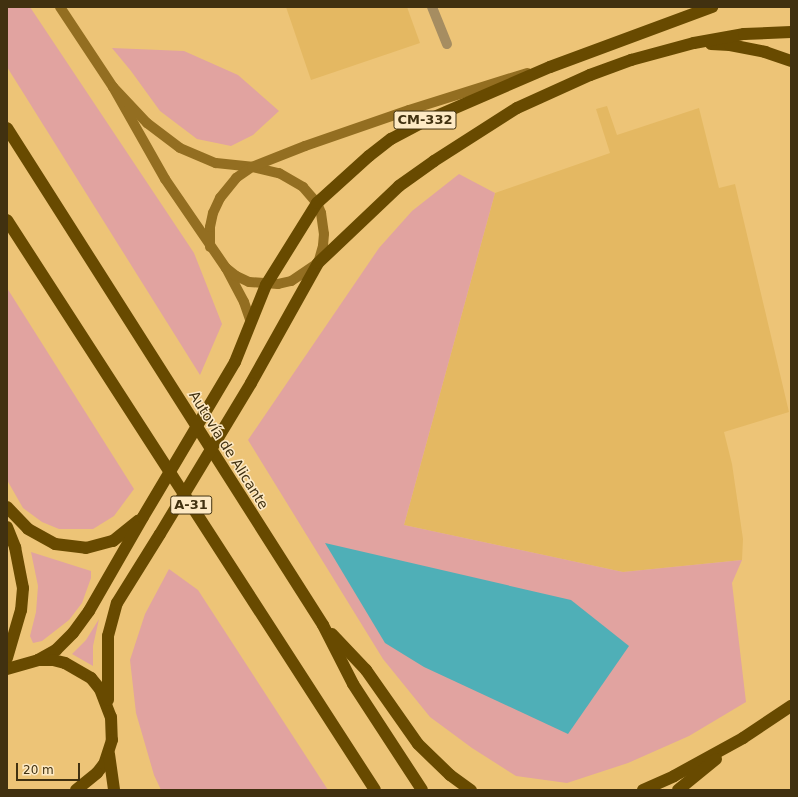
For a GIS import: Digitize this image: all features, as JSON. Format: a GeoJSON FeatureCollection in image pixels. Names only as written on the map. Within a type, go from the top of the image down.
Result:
{"type":"FeatureCollection","features":[{"type":"Feature","properties":{"kind":"highway","name":"CM-332"},"geometry":{"type":"LineString","coordinates":[[317,203],[369,156],[391,139],[425,120],[550,67],[712,7]]}},
{"type":"Feature","properties":{"kind":"highway"},"geometry":{"type":"LineString","coordinates":[[318,263],[399,186],[434,160],[517,108],[590,75],[631,60],[694,43],[744,34],[791,32]]}},
{"type":"Feature","properties":{"kind":"highway"},"geometry":{"type":"LineString","coordinates":[[694,43],[730,45],[765,52],[791,61]]}},
{"type":"Feature","properties":{"kind":"highway","name":"Autovía de Alicante"},"geometry":{"type":"LineString","coordinates":[[7,128],[323,625],[353,684],[422,790]]}},
{"type":"Feature","properties":{"kind":"highway","name":"A-31"},"geometry":{"type":"LineString","coordinates":[[7,669],[38,660],[56,650],[73,632],[89,611],[235,362],[266,284],[317,203]]}},
{"type":"Feature","properties":{"kind":"highway","name":"A-31"},"geometry":{"type":"LineString","coordinates":[[7,220],[375,790]]}},
{"type":"Feature","properties":{"kind":"highway","name":"A-31"},"geometry":{"type":"LineString","coordinates":[[76,790],[97,773],[104,764],[109,752],[112,728],[108,707],[108,636],[117,603],[251,384],[318,263]]}},
{"type":"Feature","properties":{"kind":"highway"},"geometry":{"type":"LineString","coordinates":[[7,507],[28,528],[56,544],[86,548],[113,541],[143,517]]}},
{"type":"Feature","properties":{"kind":"highway"},"geometry":{"type":"LineString","coordinates":[[7,527],[15,547],[23,588],[21,610],[7,658]]}},
{"type":"Feature","properties":{"kind":"highway"},"geometry":{"type":"LineString","coordinates":[[323,625],[366,670],[418,744],[450,775],[471,790]]}},
{"type":"Feature","properties":{"kind":"highway","name":"A-31"},"geometry":{"type":"LineString","coordinates":[[38,660],[65,663],[91,678],[100,689],[108,707]]}},
{"type":"Feature","properties":{"kind":"highway"},"geometry":{"type":"LineString","coordinates":[[643,790],[674,776],[743,738],[791,706]]}},
{"type":"Feature","properties":{"kind":"highway"},"geometry":{"type":"LineString","coordinates":[[678,790],[743,738]]}},
{"type":"Feature","properties":{"kind":"highway"},"geometry":{"type":"LineString","coordinates":[[109,752],[114,790]]}},
{"type":"Feature","properties":{"kind":"street"},"geometry":{"type":"LineString","coordinates":[[60,7],[113,87],[165,179],[210,247],[226,268],[244,302],[251,322]]}},
{"type":"Feature","properties":{"kind":"street"},"geometry":{"type":"LineString","coordinates":[[432,7],[447,44]]}},
{"type":"Feature","properties":{"kind":"street"},"geometry":{"type":"LineString","coordinates":[[210,247],[210,227],[213,213],[220,198],[236,178],[252,167],[305,146],[409,110],[518,75],[550,67]]}},
{"type":"Feature","properties":{"kind":"street"},"geometry":{"type":"LineString","coordinates":[[113,87],[148,123],[180,148],[216,163],[252,167],[279,173],[294,180],[307,190],[317,203],[322,213],[324,234],[323,246],[318,263],[291,281],[266,284],[249,282],[236,276],[226,268]]}},
{"type":"Feature","properties":{"kind":"shaded area"},"geometry":{"type":"Polygon","coordinates":[[[7,7],[30,7],[194,253],[222,324],[200,375],[7,67],[7,7]]]}},
{"type":"Feature","properties":{"kind":"shaded area"},"geometry":{"type":"Polygon","coordinates":[[[286,7],[407,7],[420,43],[311,80],[286,7]]]}},
{"type":"Feature","properties":{"kind":"shaded area"},"geometry":{"type":"Polygon","coordinates":[[[112,48],[184,51],[238,75],[279,111],[253,135],[231,146],[197,139],[160,111],[112,48]]]}},
{"type":"Feature","properties":{"kind":"shaded area"},"geometry":{"type":"Polygon","coordinates":[[[607,106],[617,135],[699,108],[719,188],[735,184],[789,412],[724,432],[732,464],[743,539],[742,560],[623,572],[404,525],[495,193],[610,153],[596,109],[607,106]]]}},
{"type":"Feature","properties":{"kind":"shaded area"},"geometry":{"type":"Polygon","coordinates":[[[459,174],[495,193],[404,525],[623,572],[742,560],[732,583],[746,702],[689,736],[628,763],[567,783],[516,776],[472,748],[430,717],[383,659],[248,440],[379,248],[412,211],[459,174]]]}},
{"type":"Feature","properties":{"kind":"shaded area"},"geometry":{"type":"Polygon","coordinates":[[[7,288],[134,489],[114,516],[93,529],[59,529],[42,522],[23,508],[7,480],[7,288]]]}},
{"type":"Feature","properties":{"kind":"shaded area"},"geometry":{"type":"Polygon","coordinates":[[[31,552],[91,571],[91,578],[82,603],[69,620],[42,641],[33,643],[30,636],[36,612],[38,586],[31,552]]]}},
{"type":"Feature","properties":{"kind":"shaded area"},"geometry":{"type":"Polygon","coordinates":[[[169,569],[198,590],[328,790],[161,790],[154,775],[136,713],[130,660],[145,614],[169,569]]]}},
{"type":"Feature","properties":{"kind":"shaded area"},"geometry":{"type":"Polygon","coordinates":[[[99,619],[93,646],[93,666],[72,654],[86,640],[99,619]]]}},
{"type":"Feature","properties":{"kind":"water"},"geometry":{"type":"Polygon","coordinates":[[[325,543],[571,600],[629,646],[568,734],[424,667],[385,643],[325,543]]]}}]}
